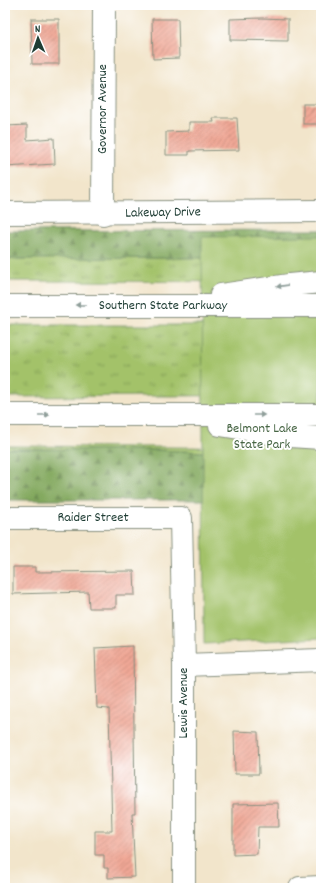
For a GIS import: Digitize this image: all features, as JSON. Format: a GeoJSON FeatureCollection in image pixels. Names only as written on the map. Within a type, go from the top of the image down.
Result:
{"type":"FeatureCollection","features":[{"type":"Feature","properties":{"kind":"main road","name":"Governor Avenue"},"geometry":{"type":"LineString","coordinates":[[103,214],[104,5]]}},
{"type":"Feature","properties":{"kind":"main road","name":"Lakeway Drive"},"geometry":{"type":"LineString","coordinates":[[5,213],[103,214],[321,211]]}},
{"type":"Feature","properties":{"kind":"main road"},"geometry":{"type":"LineString","coordinates":[[148,305],[289,285],[321,282]]}},
{"type":"Feature","properties":{"kind":"main road","name":"Southern State Parkway"},"geometry":{"type":"LineString","coordinates":[[5,306],[321,306]]}},
{"type":"Feature","properties":{"kind":"main road"},"geometry":{"type":"LineString","coordinates":[[5,415],[321,415]]}},
{"type":"Feature","properties":{"kind":"main road"},"geometry":{"type":"LineString","coordinates":[[150,415],[290,436],[321,438]]}},
{"type":"Feature","properties":{"kind":"main road","name":"Raider Street"},"geometry":{"type":"LineString","coordinates":[[5,518],[181,518]]}},
{"type":"Feature","properties":{"kind":"main road","name":"Lewis Avenue"},"geometry":{"type":"LineString","coordinates":[[181,518],[184,665],[184,888]]}},
{"type":"Feature","properties":{"kind":"main road"},"geometry":{"type":"LineString","coordinates":[[184,665],[321,660]]}},
{"type":"Feature","properties":{"kind":"main road"},"geometry":{"type":"LineString","coordinates":[[300,888],[321,887]]}},
{"type":"Feature","properties":{"kind":"green space"},"geometry":{"type":"Polygon","coordinates":[[[321,230],[321,257],[5,259],[5,231],[321,230]]]}},
{"type":"Feature","properties":{"kind":"green space","name":"Belmont Lake State Park"},"geometry":{"type":"Polygon","coordinates":[[[321,236],[321,638],[204,644],[202,237],[321,236]]]}},
{"type":"Feature","properties":{"kind":"green space"},"geometry":{"type":"Polygon","coordinates":[[[321,257],[304,282],[5,281],[5,259],[321,257]]]}},
{"type":"Feature","properties":{"kind":"green space"},"geometry":{"type":"Polygon","coordinates":[[[5,325],[321,325],[321,395],[5,397],[5,325]]]}},
{"type":"Feature","properties":{"kind":"green space"},"geometry":{"type":"Polygon","coordinates":[[[5,446],[321,448],[305,456],[156,450],[5,449],[5,446]]]}},
{"type":"Feature","properties":{"kind":"green space"},"geometry":{"type":"Polygon","coordinates":[[[5,449],[156,450],[305,456],[208,500],[5,500],[5,449]]]}},
{"type":"Feature","properties":{"kind":"building"},"geometry":{"type":"Polygon","coordinates":[[[31,19],[59,19],[59,64],[32,64],[31,19]]]}},
{"type":"Feature","properties":{"kind":"building"},"geometry":{"type":"Polygon","coordinates":[[[152,19],[178,19],[179,58],[153,59],[152,19]]]}},
{"type":"Feature","properties":{"kind":"building"},"geometry":{"type":"Polygon","coordinates":[[[230,19],[288,19],[288,41],[230,40],[230,19]]]}},
{"type":"Feature","properties":{"kind":"building"},"geometry":{"type":"Polygon","coordinates":[[[303,104],[321,104],[321,124],[303,124],[303,104]]]}},
{"type":"Feature","properties":{"kind":"building"},"geometry":{"type":"Polygon","coordinates":[[[213,118],[237,118],[239,150],[189,151],[189,155],[166,155],[166,132],[189,131],[189,122],[214,122],[213,118]]]}},
{"type":"Feature","properties":{"kind":"building"},"geometry":{"type":"Polygon","coordinates":[[[27,125],[27,140],[54,138],[55,164],[5,167],[5,140],[8,140],[7,126],[27,125]]]}},
{"type":"Feature","properties":{"kind":"building"},"geometry":{"type":"Polygon","coordinates":[[[13,567],[35,567],[35,572],[134,571],[135,595],[116,595],[116,608],[89,608],[88,592],[13,594],[13,567]]]}},
{"type":"Feature","properties":{"kind":"building"},"geometry":{"type":"Polygon","coordinates":[[[133,646],[135,813],[132,813],[135,877],[108,878],[108,868],[104,868],[104,855],[95,855],[95,831],[112,831],[109,709],[97,708],[95,648],[133,646]]]}},
{"type":"Feature","properties":{"kind":"building"},"geometry":{"type":"Polygon","coordinates":[[[234,731],[258,732],[259,774],[235,774],[234,731]]]}},
{"type":"Feature","properties":{"kind":"building"},"geometry":{"type":"Polygon","coordinates":[[[278,803],[279,827],[258,827],[257,854],[233,855],[233,804],[278,803]]]}}]}
